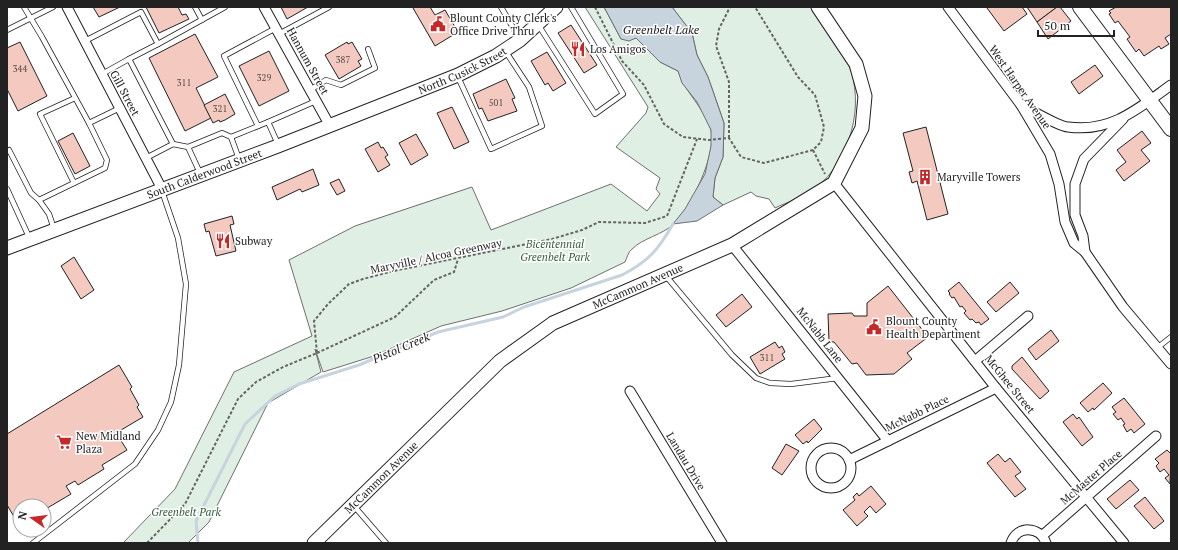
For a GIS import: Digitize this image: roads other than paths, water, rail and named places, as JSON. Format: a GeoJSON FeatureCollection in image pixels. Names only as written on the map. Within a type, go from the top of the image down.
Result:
{"type":"FeatureCollection","features":[{"type":"Feature","properties":{"kind":"main road"},"geometry":{"type":"LineString","coordinates":[[1080,7],[1171,129]]}},
{"type":"Feature","properties":{"kind":"street","name":"Gill Street"},"geometry":{"type":"LineString","coordinates":[[67,7],[162,189]]}},
{"type":"Feature","properties":{"kind":"street","name":"Hannum Street"},"geometry":{"type":"LineString","coordinates":[[264,7],[330,126]]}},
{"type":"Feature","properties":{"kind":"street","name":"North Cusick Street"},"geometry":{"type":"LineString","coordinates":[[402,97],[458,76],[496,56],[520,40],[556,7]]}},
{"type":"Feature","properties":{"kind":"street"},"geometry":{"type":"LineString","coordinates":[[818,7],[856,64],[865,96],[862,128],[834,182]]}},
{"type":"Feature","properties":{"kind":"street","name":"West Harper Avenue"},"geometry":{"type":"LineString","coordinates":[[948,7],[1021,105],[1050,154],[1059,184],[1065,222],[1074,243],[1085,252],[1123,307],[1171,364]]}},
{"type":"Feature","properties":{"kind":"street"},"geometry":{"type":"LineString","coordinates":[[1021,105],[1067,127],[1095,127],[1124,119],[1171,85]]}},
{"type":"Feature","properties":{"kind":"street","name":"South Calderwood Street"},"geometry":{"type":"LineString","coordinates":[[7,248],[240,161],[402,97]]}},
{"type":"Feature","properties":{"kind":"street","name":"West Harper Avenue"},"geometry":{"type":"LineString","coordinates":[[1085,252],[1083,236],[1075,215],[1075,184],[1084,159],[1124,119]]}},
{"type":"Feature","properties":{"kind":"street","name":"McCammon Avenue"},"geometry":{"type":"LineString","coordinates":[[314,543],[500,361],[553,323],[732,245],[834,182]]}},
{"type":"Feature","properties":{"kind":"street","name":"McGhee Street"},"geometry":{"type":"LineString","coordinates":[[834,182],[996,388],[1124,543]]}},
{"type":"Feature","properties":{"kind":"street","name":"McNabb Lane"},"geometry":{"type":"LineString","coordinates":[[732,245],[888,441]]}},
{"type":"Feature","properties":{"kind":"street"},"geometry":{"type":"LineString","coordinates":[[975,361],[1028,316]]}},
{"type":"Feature","properties":{"kind":"street","name":"McNabb Place"},"geometry":{"type":"LineString","coordinates":[[849,460],[996,388]]}},
{"type":"Feature","properties":{"kind":"street","name":"Landau Drive"},"geometry":{"type":"LineString","coordinates":[[630,391],[722,543]]}},
{"type":"Feature","properties":{"kind":"street","name":"McMaster Place"},"geometry":{"type":"LineString","coordinates":[[1011,543],[1016,535],[1022,530],[1029,529],[1037,531],[1045,539],[1086,498],[1156,436]]}},
{"type":"Feature","properties":{"kind":"street"},"geometry":{"type":"LineString","coordinates":[[827,448],[840,450],[849,460],[851,466],[848,478],[838,486],[832,488],[820,484],[812,475],[812,462],[816,456],[827,448]]}},
{"type":"Feature","properties":{"kind":"lane"},"geometry":{"type":"LineString","coordinates":[[24,7],[89,123],[107,160],[105,168],[39,200]]}},
{"type":"Feature","properties":{"kind":"lane"},"geometry":{"type":"LineString","coordinates":[[7,30],[53,7]]}},
{"type":"Feature","properties":{"kind":"lane"},"geometry":{"type":"LineString","coordinates":[[195,7],[202,20]]}},
{"type":"Feature","properties":{"kind":"lane"},"geometry":{"type":"LineString","coordinates":[[102,74],[225,7]]}},
{"type":"Feature","properties":{"kind":"lane"},"geometry":{"type":"LineString","coordinates":[[258,126],[224,56],[329,7]]}},
{"type":"Feature","properties":{"kind":"lane"},"geometry":{"type":"LineString","coordinates":[[501,7],[520,40]]}},
{"type":"Feature","properties":{"kind":"lane"},"geometry":{"type":"LineString","coordinates":[[538,24],[595,114],[623,94],[571,7]]}},
{"type":"Feature","properties":{"kind":"lane"},"geometry":{"type":"LineString","coordinates":[[85,41],[141,12],[158,44]]}},
{"type":"Feature","properties":{"kind":"lane"},"geometry":{"type":"LineString","coordinates":[[310,90],[326,80],[341,85],[375,68],[368,49]]}},
{"type":"Feature","properties":{"kind":"lane"},"geometry":{"type":"LineString","coordinates":[[458,76],[491,149],[542,126],[529,87],[504,50]]}},
{"type":"Feature","properties":{"kind":"lane"},"geometry":{"type":"LineString","coordinates":[[129,59],[173,144]]}},
{"type":"Feature","properties":{"kind":"lane"},"geometry":{"type":"LineString","coordinates":[[74,183],[40,114],[75,98]]}},
{"type":"Feature","properties":{"kind":"lane"},"geometry":{"type":"LineString","coordinates":[[146,158],[173,144],[188,147],[222,134],[231,136],[316,101]]}},
{"type":"Feature","properties":{"kind":"lane"},"geometry":{"type":"LineString","coordinates":[[89,123],[120,108]]}},
{"type":"Feature","properties":{"kind":"lane"},"geometry":{"type":"LineString","coordinates":[[268,122],[278,146]]}},
{"type":"Feature","properties":{"kind":"lane"},"geometry":{"type":"LineString","coordinates":[[231,136],[240,161]]}},
{"type":"Feature","properties":{"kind":"lane"},"geometry":{"type":"LineString","coordinates":[[188,147],[200,175]]}},
{"type":"Feature","properties":{"kind":"lane"},"geometry":{"type":"LineString","coordinates":[[8,149],[31,193],[39,200],[49,214],[54,230]]}},
{"type":"Feature","properties":{"kind":"lane"},"geometry":{"type":"LineString","coordinates":[[7,189],[30,239]]}},
{"type":"Feature","properties":{"kind":"lane"},"geometry":{"type":"LineString","coordinates":[[33,543],[135,464],[158,430],[171,402],[179,365],[186,284],[178,238],[162,189]]}},
{"type":"Feature","properties":{"kind":"lane"},"geometry":{"type":"LineString","coordinates":[[664,274],[724,346],[756,378],[770,384],[791,384],[838,378]]}},
{"type":"Feature","properties":{"kind":"lane"},"geometry":{"type":"LineString","coordinates":[[1157,348],[1171,337]]}},
{"type":"Feature","properties":{"kind":"lane"},"geometry":{"type":"LineString","coordinates":[[353,505],[386,543]]}},
{"type":"Feature","properties":{"kind":"water","name":"Greenbelt Lake"},"geometry":{"type":"Polygon","coordinates":[[[604,7],[672,7],[692,33],[697,55],[708,77],[724,123],[723,157],[715,178],[713,197],[723,205],[697,221],[673,224],[685,209],[705,174],[711,146],[711,130],[697,102],[682,83],[678,71],[660,62],[636,38],[629,41],[621,39],[604,7]]]}},
{"type":"Feature","properties":{"kind":"waterway","name":"Pistol Creek"},"geometry":{"type":"LineString","coordinates":[[198,543],[196,521],[245,424],[275,396],[299,384],[359,365],[438,332],[503,317],[524,307],[622,275],[646,260],[657,248],[673,224]]}},
{"type":"Feature","properties":{"kind":"place","name":"Blount County Clerk's Office Drive Thru"},"geometry":{"type":"Point","coordinates":[438,24]}},
{"type":"Feature","properties":{"kind":"place","name":"Los Amigos"},"geometry":{"type":"Point","coordinates":[578,49]}},
{"type":"Feature","properties":{"kind":"place","name":"Maryville Towers"},"geometry":{"type":"Point","coordinates":[925,177]}},
{"type":"Feature","properties":{"kind":"place","name":"Subway"},"geometry":{"type":"Point","coordinates":[223,241]}},
{"type":"Feature","properties":{"kind":"place","name":"Blount County Health Department"},"geometry":{"type":"Point","coordinates":[874,327]}},
{"type":"Feature","properties":{"kind":"place","name":"New Midland Plaza"},"geometry":{"type":"Point","coordinates":[64,442]}},
{"type":"Feature","properties":{"kind":"park label","name":"Bicentennial Greenbelt Park"},"geometry":{"type":"Point","coordinates":[555,250]}},
{"type":"Feature","properties":{"kind":"park label","name":"Greenbelt Park"},"geometry":{"type":"Point","coordinates":[186,512]}}]}
